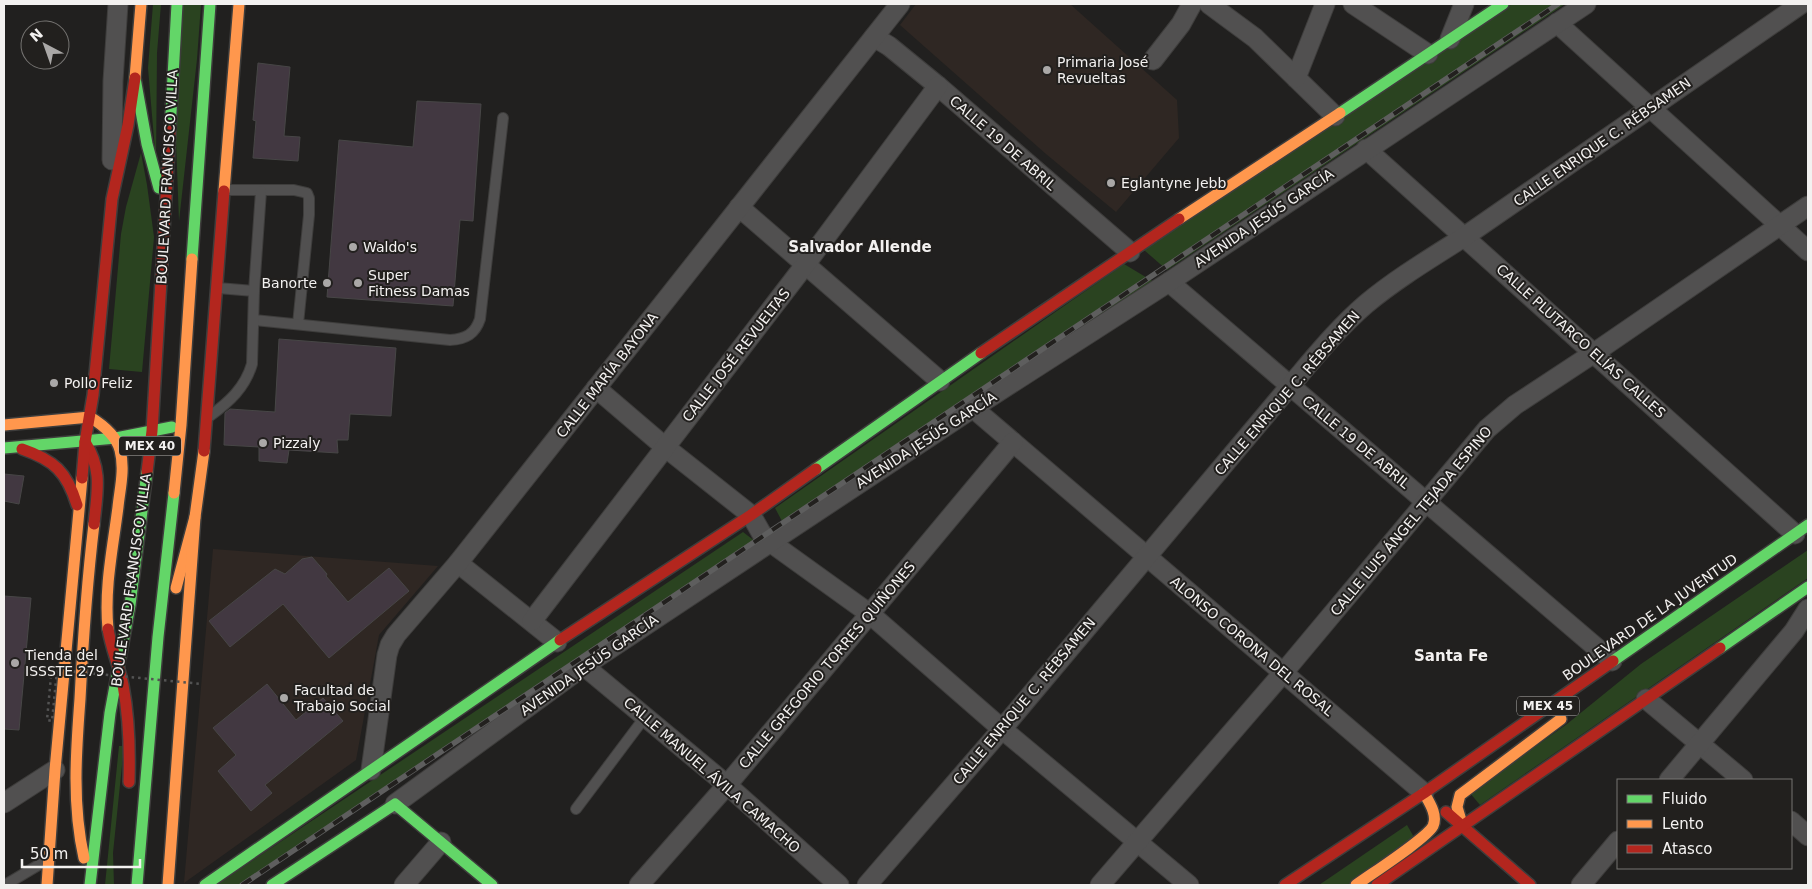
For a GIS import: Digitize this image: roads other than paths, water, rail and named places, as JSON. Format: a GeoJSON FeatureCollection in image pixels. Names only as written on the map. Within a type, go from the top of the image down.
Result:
{"type":"FeatureCollection","features":[{"type":"Feature","properties":{"kind":"main road"},"geometry":{"type":"LineString","coordinates":[[47,885],[54,770],[80,520],[85,442],[90,417],[112,200],[128,125],[135,78],[141,4]]}},
{"type":"Feature","properties":{"kind":"main road","name":"BOULEVARD FRANCISCO VILLA"},"geometry":{"type":"LineString","coordinates":[[90,882],[110,713],[119,671],[144,505],[152,431],[177,4]]}},
{"type":"Feature","properties":{"kind":"main road","name":"MEX 40"},"geometry":{"type":"LineString","coordinates":[[137,885],[158,637],[194,422],[210,4]]}},
{"type":"Feature","properties":{"kind":"main road"},"geometry":{"type":"LineString","coordinates":[[168,885],[195,517],[203,463],[194,422],[218,288],[239,4]]}},
{"type":"Feature","properties":{"kind":"main road"},"geometry":{"type":"LineString","coordinates":[[205,885],[557,642],[751,515],[940,381],[1502,4]]}},
{"type":"Feature","properties":{"kind":"main road"},"geometry":{"type":"LineString","coordinates":[[135,78],[147,144],[165,205]]}},
{"type":"Feature","properties":{"kind":"main road"},"geometry":{"type":"LineString","coordinates":[[4,425],[90,417],[99,422],[116,438],[122,457],[110,574],[108,624],[126,706],[129,741],[128,789]]}},
{"type":"Feature","properties":{"kind":"main road"},"geometry":{"type":"LineString","coordinates":[[4,448],[116,438],[194,422]]}},
{"type":"Feature","properties":{"kind":"main road"},"geometry":{"type":"LineString","coordinates":[[85,442],[96,462],[98,484],[84,632],[75,791],[80,843],[90,882]]}},
{"type":"Feature","properties":{"kind":"main road"},"geometry":{"type":"LineString","coordinates":[[17,448],[53,462],[62,470],[69,480],[80,520]]}},
{"type":"Feature","properties":{"kind":"main road"},"geometry":{"type":"LineString","coordinates":[[158,637],[179,580],[195,517]]}},
{"type":"Feature","properties":{"kind":"main road","name":"BOULEVARD DE LA JUVENTUD"},"geometry":{"type":"LineString","coordinates":[[1285,885],[1424,793],[1801,529]]}},
{"type":"Feature","properties":{"kind":"main road"},"geometry":{"type":"LineString","coordinates":[[1377,885],[1808,587]]}},
{"type":"Feature","properties":{"kind":"main road"},"geometry":{"type":"LineString","coordinates":[[1594,691],[1607,665]]}},
{"type":"Feature","properties":{"kind":"main road"},"geometry":{"type":"LineString","coordinates":[[1463,827],[1456,812],[1456,804],[1460,795],[1568,713]]}},
{"type":"Feature","properties":{"kind":"main road"},"geometry":{"type":"LineString","coordinates":[[1356,885],[1424,836],[1433,825],[1434,814],[1424,793]]}},
{"type":"Feature","properties":{"kind":"main road","name":"ALONSO CORONA DEL ROSAL"},"geometry":{"type":"LineString","coordinates":[[1424,793],[1530,885]]}},
{"type":"Feature","properties":{"kind":"main road"},"geometry":{"type":"LineString","coordinates":[[395,804],[492,885]]}},
{"type":"Feature","properties":{"kind":"main road","name":"AVENIDA JESÚS GARCÍA"},"geometry":{"type":"LineString","coordinates":[[272,885],[395,804]]}},
{"type":"Feature","properties":{"kind":"street"},"geometry":{"type":"LineString","coordinates":[[112,200],[113,81],[118,4]]}},
{"type":"Feature","properties":{"kind":"street","name":"CALLE MARÍA BAYONA"},"geometry":{"type":"LineString","coordinates":[[370,770],[384,674],[390,645],[396,635],[458,563],[900,4]]}},
{"type":"Feature","properties":{"kind":"street"},"geometry":{"type":"LineString","coordinates":[[1153,60],[1180,24],[1192,4]]}},
{"type":"Feature","properties":{"kind":"street"},"geometry":{"type":"LineString","coordinates":[[1209,4],[1255,38],[1335,116]]}},
{"type":"Feature","properties":{"kind":"street"},"geometry":{"type":"LineString","coordinates":[[1296,78],[1325,4]]}},
{"type":"Feature","properties":{"kind":"street"},"geometry":{"type":"LineString","coordinates":[[1353,4],[1428,54]]}},
{"type":"Feature","properties":{"kind":"street"},"geometry":{"type":"LineString","coordinates":[[1450,39],[1464,4]]}},
{"type":"Feature","properties":{"kind":"street","name":"AVENIDA JESÚS GARCÍA"},"geometry":{"type":"LineString","coordinates":[[395,804],[584,666],[973,408],[1169,282],[1586,4]]}},
{"type":"Feature","properties":{"kind":"street","name":"CALLE ENRIQUE C. RÉBSAMEN"},"geometry":{"type":"LineString","coordinates":[[867,885],[1002,729],[1290,386],[1331,339],[1366,305],[1412,270],[1464,237],[1801,4]]}},
{"type":"Feature","properties":{"kind":"street"},"geometry":{"type":"LineString","coordinates":[[1557,23],[1808,251]]}},
{"type":"Feature","properties":{"kind":"street","name":"CALLE 19 DE ABRIL"},"geometry":{"type":"LineString","coordinates":[[874,36],[938,86],[1130,252]]}},
{"type":"Feature","properties":{"kind":"street","name":"CALLE JOSÉ REVUELTAS"},"geometry":{"type":"LineString","coordinates":[[532,621],[805,265],[938,86]]}},
{"type":"Feature","properties":{"kind":"street","name":"CALLE PLUTARCO ELÍAS CALLES"},"geometry":{"type":"LineString","coordinates":[[1366,149],[1594,354],[1801,529]]}},
{"type":"Feature","properties":{"kind":"street","name":"CALLE LUIS ÁNGEL TEJADA ESPINO"},"geometry":{"type":"LineString","coordinates":[[1100,885],[1283,673],[1487,430],[1515,405],[1594,354],[1808,206]]}},
{"type":"Feature","properties":{"kind":"street"},"geometry":{"type":"LineString","coordinates":[[739,207],[940,381]]}},
{"type":"Feature","properties":{"kind":"street","name":"CALLE 19 DE ABRIL"},"geometry":{"type":"LineString","coordinates":[[1169,282],[1426,501],[1607,665]]}},
{"type":"Feature","properties":{"kind":"street"},"geometry":{"type":"LineString","coordinates":[[596,388],[665,447],[751,515],[763,536],[770,542],[870,614],[1002,729],[1188,885]]}},
{"type":"Feature","properties":{"kind":"street","name":"ALONSO CORONA DEL ROSAL"},"geometry":{"type":"LineString","coordinates":[[973,408],[1424,793]]}},
{"type":"Feature","properties":{"kind":"street","name":"CALLE GREGORIO TORRES QUIÑONES"},"geometry":{"type":"LineString","coordinates":[[640,885],[727,785],[1013,442]]}},
{"type":"Feature","properties":{"kind":"street"},"geometry":{"type":"LineString","coordinates":[[458,563],[557,642]]}},
{"type":"Feature","properties":{"kind":"street"},"geometry":{"type":"LineString","coordinates":[[1670,779],[1794,631],[1808,609]]}},
{"type":"Feature","properties":{"kind":"street","name":"CALLE MANUEL ÁVILA CAMACHO"},"geometry":{"type":"LineString","coordinates":[[584,666],[727,785],[839,885]]}},
{"type":"Feature","properties":{"kind":"street"},"geometry":{"type":"LineString","coordinates":[[1646,698],[1742,779]]}},
{"type":"Feature","properties":{"kind":"street"},"geometry":{"type":"LineString","coordinates":[[4,803],[54,770]]}},
{"type":"Feature","properties":{"kind":"street"},"geometry":{"type":"LineString","coordinates":[[1792,822],[1808,836]]}},
{"type":"Feature","properties":{"kind":"street"},"geometry":{"type":"LineString","coordinates":[[404,885],[441,842]]}},
{"type":"Feature","properties":{"kind":"street"},"geometry":{"type":"LineString","coordinates":[[1581,885],[1617,842]]}},
{"type":"Feature","properties":{"kind":"lane"},"geometry":{"type":"LineString","coordinates":[[254,320],[450,340],[468,337],[474,332],[480,313],[502,118]]}},
{"type":"Feature","properties":{"kind":"lane"},"geometry":{"type":"LineString","coordinates":[[225,190],[302,191],[307,193],[309,198],[309,215],[298,324]]}},
{"type":"Feature","properties":{"kind":"lane"},"geometry":{"type":"LineString","coordinates":[[194,422],[234,396],[249,374],[254,348],[254,291],[261,191]]}},
{"type":"Feature","properties":{"kind":"lane"},"geometry":{"type":"LineString","coordinates":[[218,288],[254,291]]}},
{"type":"Feature","properties":{"kind":"lane"},"geometry":{"type":"LineString","coordinates":[[576,809],[645,717]]}},
{"type":"Feature","properties":{"kind":"lane"},"geometry":{"type":"LineString","coordinates":[[5,885],[48,860]]}},
{"type":"Feature","properties":{"kind":"railway"},"geometry":{"type":"LineString","coordinates":[[242,885],[1558,4]]}},
{"type":"Feature","properties":{"kind":"place","name":"Primaria José Revueltas"},"geometry":{"type":"Point","coordinates":[1047,70]}},
{"type":"Feature","properties":{"kind":"place","name":"Eglantyne Jebb"},"geometry":{"type":"Point","coordinates":[1111,183]}},
{"type":"Feature","properties":{"kind":"place","name":"Waldo's"},"geometry":{"type":"Point","coordinates":[353,247]}},
{"type":"Feature","properties":{"kind":"place","name":"Banorte"},"geometry":{"type":"Point","coordinates":[327,283]}},
{"type":"Feature","properties":{"kind":"place","name":"Super Fitness Damas"},"geometry":{"type":"Point","coordinates":[358,283]}},
{"type":"Feature","properties":{"kind":"place","name":"Pollo Feliz"},"geometry":{"type":"Point","coordinates":[54,383]}},
{"type":"Feature","properties":{"kind":"place","name":"Pizzaly"},"geometry":{"type":"Point","coordinates":[263,443]}},
{"type":"Feature","properties":{"kind":"place","name":"Tienda del ISSSTE 279"},"geometry":{"type":"Point","coordinates":[15,663]}},
{"type":"Feature","properties":{"kind":"place","name":"Facultad de Trabajo Social"},"geometry":{"type":"Point","coordinates":[284,698]}},
{"type":"Feature","properties":{"kind":"district","name":"Salvador Allende"},"geometry":{"type":"Point","coordinates":[860,247]}},
{"type":"Feature","properties":{"kind":"district","name":"Santa Fe"},"geometry":{"type":"Point","coordinates":[1451,656]}}]}
